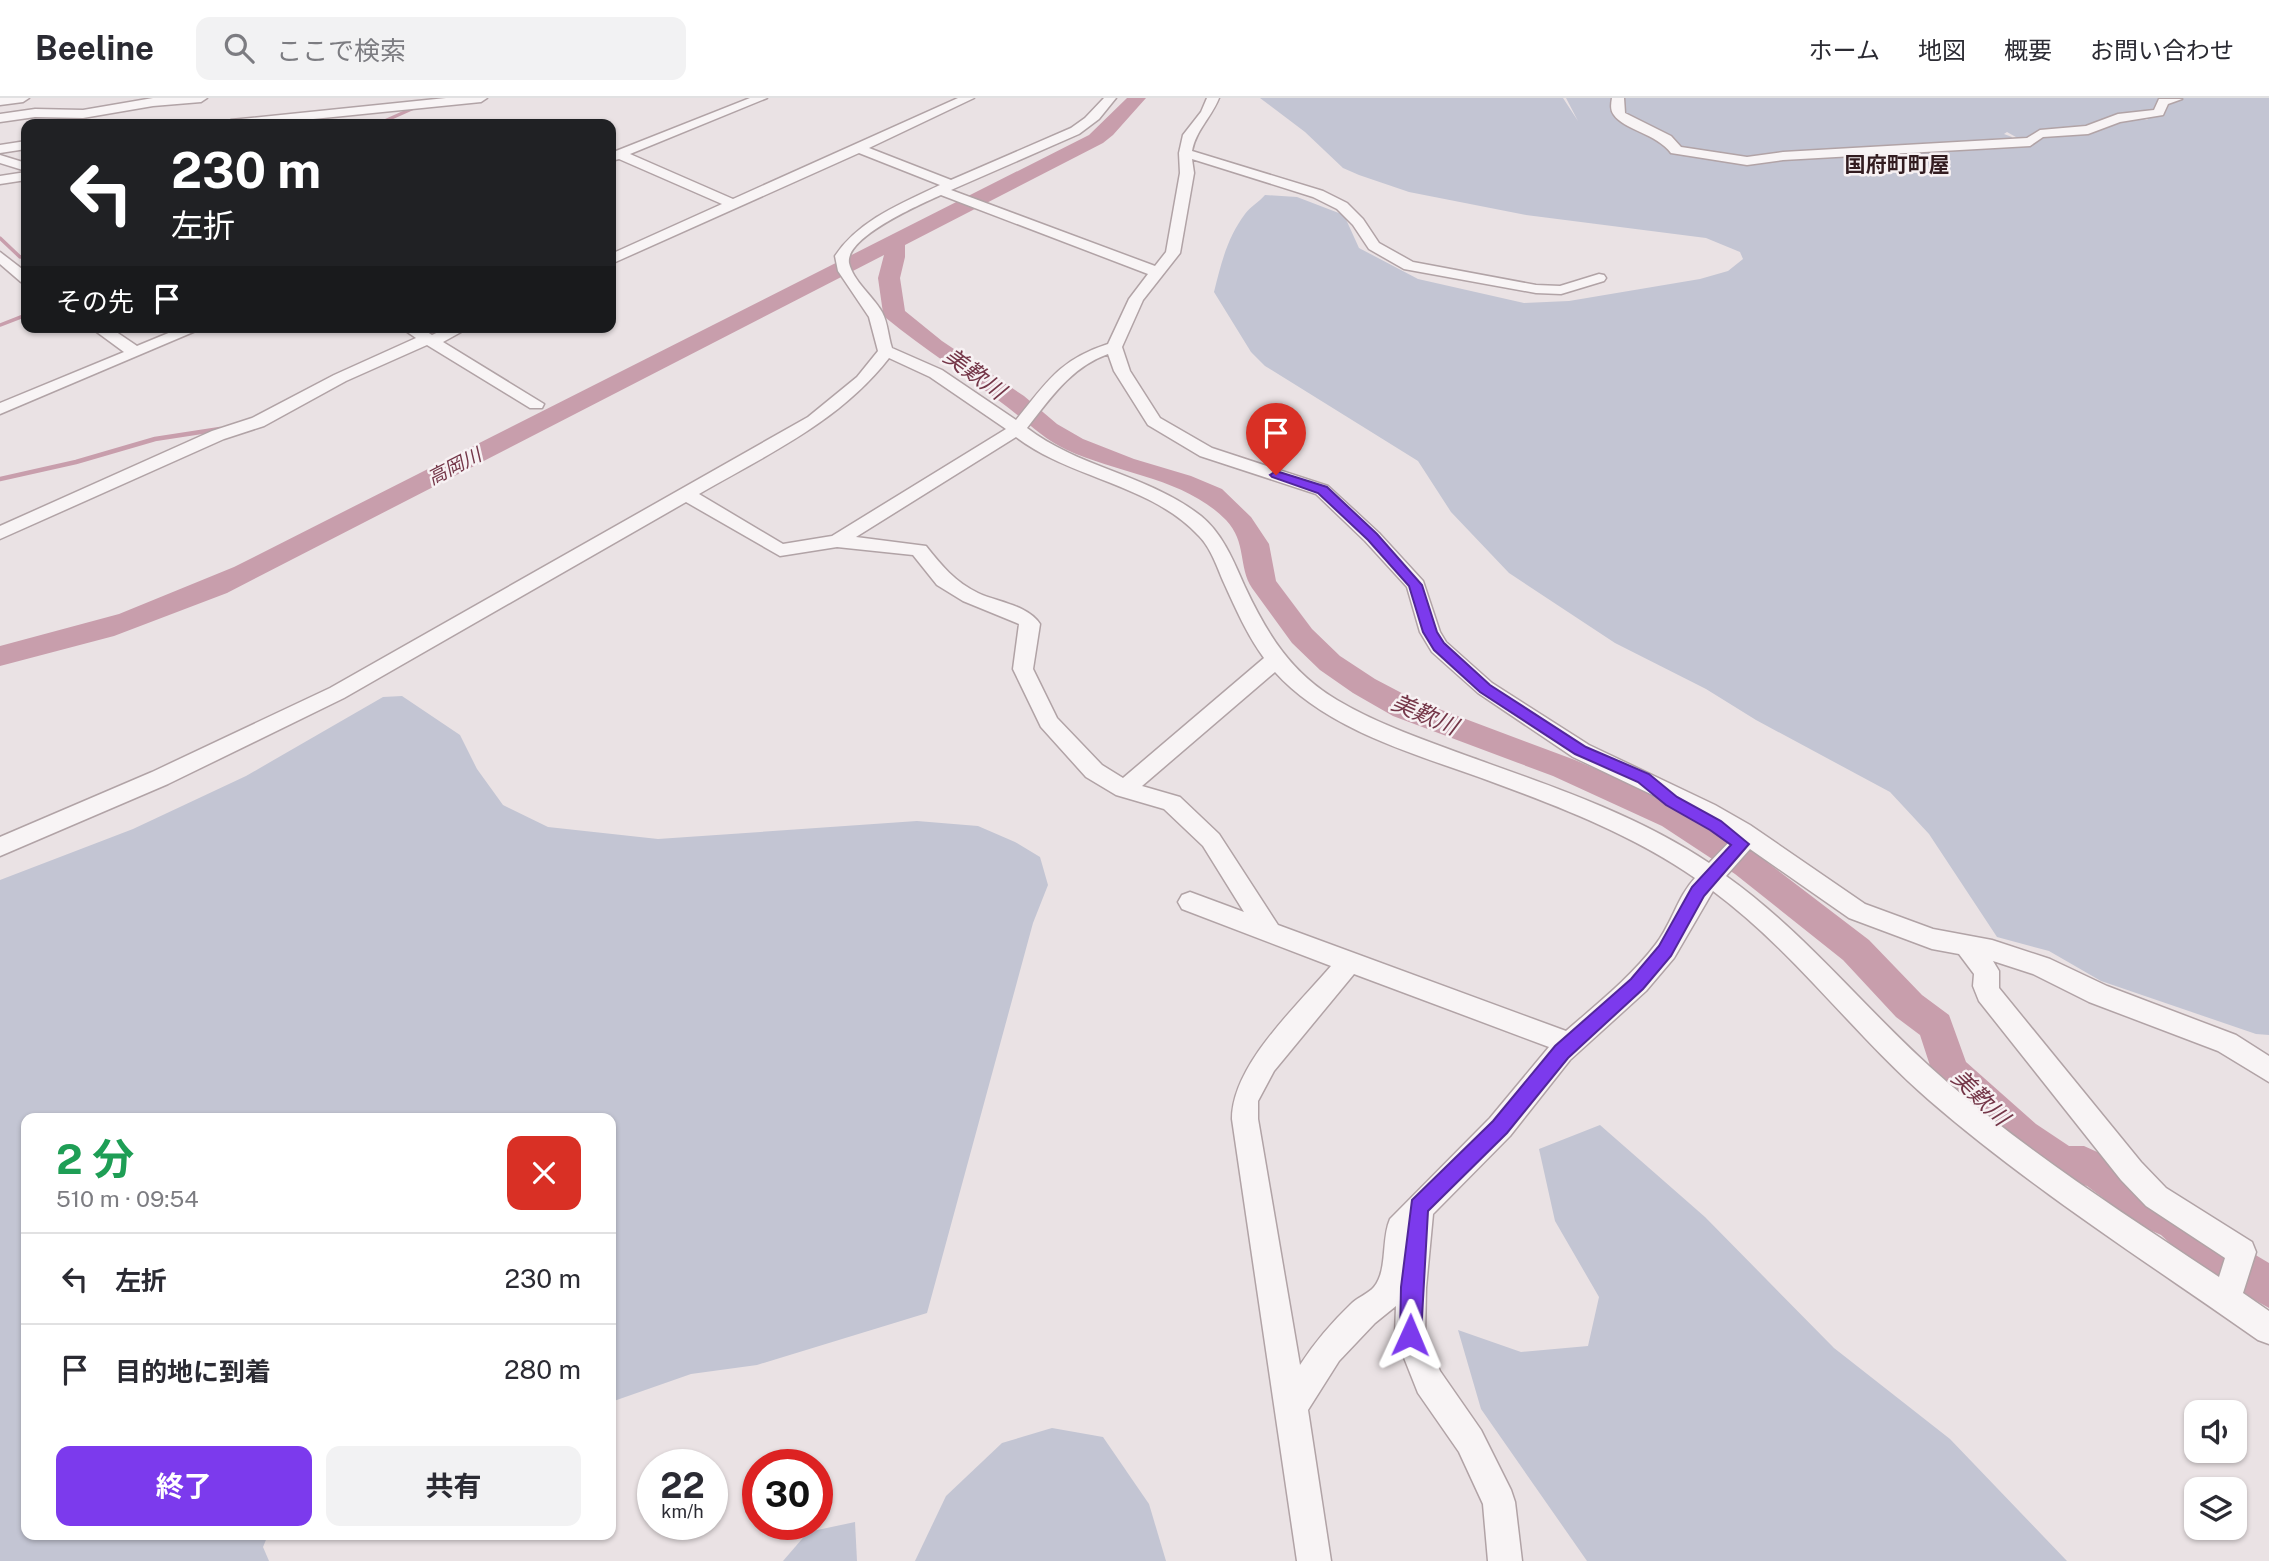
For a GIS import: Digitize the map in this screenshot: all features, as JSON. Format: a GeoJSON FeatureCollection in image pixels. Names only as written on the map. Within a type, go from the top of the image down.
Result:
{"type":"FeatureCollection","features":[{"type":"Feature","properties":{"kind":"street"},"geometry":{"type":"LineString","coordinates":[[0,102],[23,98]]}},
{"type":"Feature","properties":{"kind":"street"},"geometry":{"type":"LineString","coordinates":[[0,118],[35,113],[83,114],[126,106],[201,98]]}},
{"type":"Feature","properties":{"kind":"street"},"geometry":{"type":"LineString","coordinates":[[266,118],[481,98]]}},
{"type":"Feature","properties":{"kind":"street"},"geometry":{"type":"LineString","coordinates":[[616,155],[761,98]]}},
{"type":"Feature","properties":{"kind":"street"},"geometry":{"type":"LineString","coordinates":[[616,258],[858,148],[883,133],[942,111],[968,98]]}},
{"type":"Feature","properties":{"kind":"street"},"geometry":{"type":"LineString","coordinates":[[1110,98],[1098,113],[1077,130],[874,223],[854,236],[841,254],[847,274],[878,320],[881,342],[886,351],[936,373],[1046,450],[1185,514],[1208,533],[1255,631],[1274,661],[1304,688],[1338,711],[1461,763],[1561,800],[1638,834],[1686,860],[1727,859],[1843,915],[1857,911]]}},
{"type":"Feature","properties":{"kind":"street"},"geometry":{"type":"LineString","coordinates":[[837,541],[1017,429],[1051,387],[1075,364],[1114,347],[1136,299],[1172,253],[1187,173],[1185,153],[1189,135],[1207,113],[1213,98]]}},
{"type":"Feature","properties":{"kind":"street"},"geometry":{"type":"LineString","coordinates":[[1618,98],[1616,108],[1620,114],[1639,127],[1667,139],[1676,150],[1696,156],[1747,161],[1783,156],[2030,142],[2040,134],[2088,130],[2118,118],[2149,115],[2159,112],[2163,102],[2176,99]]}},
{"type":"Feature","properties":{"kind":"street"},"geometry":{"type":"LineString","coordinates":[[79,99],[76,108],[83,114]]}},
{"type":"Feature","properties":{"kind":"street"},"geometry":{"type":"LineString","coordinates":[[126,106],[130,111],[128,119]]}},
{"type":"Feature","properties":{"kind":"street"},"geometry":{"type":"LineString","coordinates":[[74,119],[83,114]]}},
{"type":"Feature","properties":{"kind":"street"},"geometry":{"type":"LineString","coordinates":[[0,149],[21,146]]}},
{"type":"Feature","properties":{"kind":"street"},"geometry":{"type":"LineString","coordinates":[[858,148],[982,206],[1156,272]]}},
{"type":"Feature","properties":{"kind":"street"},"geometry":{"type":"LineString","coordinates":[[1185,153],[1318,194],[1342,206],[1358,222],[1374,246],[1409,266],[1536,289],[1561,290],[1599,278]]}},
{"type":"Feature","properties":{"kind":"street"},"geometry":{"type":"LineString","coordinates":[[616,155],[734,204]]}},
{"type":"Feature","properties":{"kind":"street"},"geometry":{"type":"LineString","coordinates":[[0,159],[21,165]]}},
{"type":"Feature","properties":{"kind":"street"},"geometry":{"type":"LineString","coordinates":[[0,180],[21,177]]}},
{"type":"Feature","properties":{"kind":"street"},"geometry":{"type":"LineString","coordinates":[[4,260],[21,275]]}},
{"type":"Feature","properties":{"kind":"street"},"geometry":{"type":"LineString","coordinates":[[107,333],[135,352]]}},
{"type":"Feature","properties":{"kind":"street"},"geometry":{"type":"LineString","coordinates":[[0,409],[182,333]]}},
{"type":"Feature","properties":{"kind":"street"},"geometry":{"type":"LineString","coordinates":[[418,333],[537,404]]}},
{"type":"Feature","properties":{"kind":"street"},"geometry":{"type":"LineString","coordinates":[[0,533],[218,435],[258,422],[340,378],[447,333]]}},
{"type":"Feature","properties":{"kind":"street"},"geometry":{"type":"LineString","coordinates":[[1114,347],[1127,380],[1154,421],[1206,452],[1322,490],[1372,537],[1416,585],[1434,640],[1476,680],[1581,751],[1644,778],[1742,831],[1857,911],[1932,939],[1965,944],[2040,966],[2098,994],[2227,1043],[2269,1070]]}},
{"type":"Feature","properties":{"kind":"street"},"geometry":{"type":"LineString","coordinates":[[0,847],[160,778],[337,693],[684,492],[814,421],[863,380],[886,351]]}},
{"type":"Feature","properties":{"kind":"street"},"geometry":{"type":"LineString","coordinates":[[684,492],[780,550],[837,541],[919,550],[944,582],[970,597],[1026,619],[1030,624],[1023,669],[1048,722],[1094,771],[1124,789],[1172,803],[1211,840],[1269,932]]}},
{"type":"Feature","properties":{"kind":"street"},"geometry":{"type":"LineString","coordinates":[[1124,789],[1274,661]]}},
{"type":"Feature","properties":{"kind":"street"},"geometry":{"type":"LineString","coordinates":[[1644,778],[1672,801],[1716,826],[1727,859],[1788,939],[1873,1029],[1941,1093],[2067,1192],[2231,1281],[2269,1329]]}},
{"type":"Feature","properties":{"kind":"street"},"geometry":{"type":"LineString","coordinates":[[1292,1406],[1328,1350],[1364,1312],[1384,1298],[1394,1279],[1400,1229],[1500,1127],[1571,1044],[1637,984],[1665,951],[1684,922],[1698,892],[1727,859]]}},
{"type":"Feature","properties":{"kind":"street"},"geometry":{"type":"LineString","coordinates":[[1190,902],[1571,1044]]}},
{"type":"Feature","properties":{"kind":"street"},"geometry":{"type":"LineString","coordinates":[[1965,944],[1987,971],[1988,993],[2131,1171],[2156,1197],[2242,1252],[2231,1281]]}},
{"type":"Feature","properties":{"kind":"street"},"geometry":{"type":"LineString","coordinates":[[1314,1561],[1292,1406],[1245,1119],[1245,1100],[1265,1063],[1349,962]]}},
{"type":"Feature","properties":{"kind":"street"},"geometry":{"type":"LineString","coordinates":[[1419,1207],[1411,1287],[1410,1335],[1429,1382],[1471,1441],[1499,1502],[1505,1561]]}},
{"type":"Feature","properties":{"kind":"shaded area"},"geometry":{"type":"Polygon","coordinates":[[[1260,98],[1563,98],[1578,121],[1566,98],[1615,98],[1614,106],[1674,150],[1745,162],[2001,144],[2134,117],[2148,120],[2145,117],[2165,102],[2182,98],[2269,98],[2269,1035],[2256,1034],[2101,981],[2049,951],[1997,937],[1929,834],[1890,792],[1756,720],[1706,689],[1615,643],[1509,573],[1451,512],[1418,461],[1265,366],[1251,352],[1214,292],[1222,261],[1234,232],[1247,211],[1265,195],[1297,197],[1344,215],[1359,248],[1418,279],[1524,303],[1569,301],[1700,279],[1728,271],[1743,259],[1740,252],[1706,238],[1526,215],[1409,192],[1343,168],[1305,132],[1260,98]]]}},
{"type":"Feature","properties":{"kind":"shaded area"},"geometry":{"type":"Polygon","coordinates":[[[1620,98],[2176,98],[2164,100],[2157,110],[2023,141],[2007,132],[2004,134],[2012,137],[2011,139],[1749,160],[1693,154],[1622,113],[1620,98]]]}},
{"type":"Feature","properties":{"kind":"shaded area"},"geometry":{"type":"Polygon","coordinates":[[[402,696],[460,735],[477,769],[503,805],[548,827],[658,839],[917,821],[978,826],[1015,842],[1040,857],[1048,885],[1033,923],[927,1313],[757,1365],[691,1374],[616,1400],[616,1113],[21,1113],[21,1540],[266,1540],[263,1547],[269,1561],[0,1561],[0,880],[133,829],[246,776],[383,697],[402,696]]]}},
{"type":"Feature","properties":{"kind":"shaded area"},"geometry":{"type":"Polygon","coordinates":[[[1600,1125],[1705,1217],[1834,1348],[1950,1439],[2067,1561],[1587,1561],[1481,1409],[1458,1330],[1521,1352],[1588,1346],[1599,1297],[1555,1221],[1539,1149],[1600,1125]]]}},
{"type":"Feature","properties":{"kind":"shaded area"},"geometry":{"type":"Polygon","coordinates":[[[1052,1428],[1103,1437],[1149,1504],[1166,1561],[915,1561],[946,1496],[1002,1443],[1052,1428]]]}},
{"type":"Feature","properties":{"kind":"shaded area"},"geometry":{"type":"Polygon","coordinates":[[[855,1522],[857,1561],[783,1561],[801,1540],[833,1540],[833,1527],[855,1522]]]}},
{"type":"Feature","properties":{"kind":"waterway","name":"美歎川"},"geometry":{"type":"LineString","coordinates":[[894,242],[1096,139],[1107,131],[1137,98]]}},
{"type":"Feature","properties":{"kind":"waterway"},"geometry":{"type":"LineString","coordinates":[[389,119],[416,107]]}},
{"type":"Feature","properties":{"kind":"waterway"},"geometry":{"type":"LineString","coordinates":[[0,238],[21,257]]}},
{"type":"Feature","properties":{"kind":"waterway","name":"高岡川"},"geometry":{"type":"LineString","coordinates":[[0,656],[129,621],[244,574],[894,242]]}},
{"type":"Feature","properties":{"kind":"waterway","name":"美歎川"},"geometry":{"type":"LineString","coordinates":[[894,242],[895,257],[889,278],[894,313],[934,346],[1015,401],[1048,429],[1074,444],[1125,464],[1182,481],[1213,495],[1238,517],[1255,544],[1262,582],[1302,636],[1330,663],[1404,708],[1564,768],[1674,817],[1747,865],[1856,950],[1909,1006],[1936,1026],[1950,1072],[2022,1137],[2067,1167],[2071,1164],[2084,1165],[2101,1173],[2154,1211],[2176,1221],[2212,1253],[2269,1287]]}},
{"type":"Feature","properties":{"kind":"waterway"},"geometry":{"type":"LineString","coordinates":[[0,325],[21,317]]}},
{"type":"Feature","properties":{"kind":"waterway"},"geometry":{"type":"LineString","coordinates":[[0,479],[76,462],[155,439],[220,429]]}},
{"type":"Feature","properties":{"kind":"district","name":"国府町町屋"},"geometry":{"type":"Point","coordinates":[1897,164]}},
{"type":"Feature","properties":{"kind":"route"},"geometry":{"type":"LineString","coordinates":[[1276,475],[1322,490],[1372,537],[1416,585],[1430,632],[1439,647],[1485,688],[1581,751],[1644,778],[1672,801],[1741,844],[1698,892],[1684,922],[1665,951],[1637,984],[1561,1052],[1500,1127],[1419,1207],[1411,1287],[1410,1335]]}}]}
